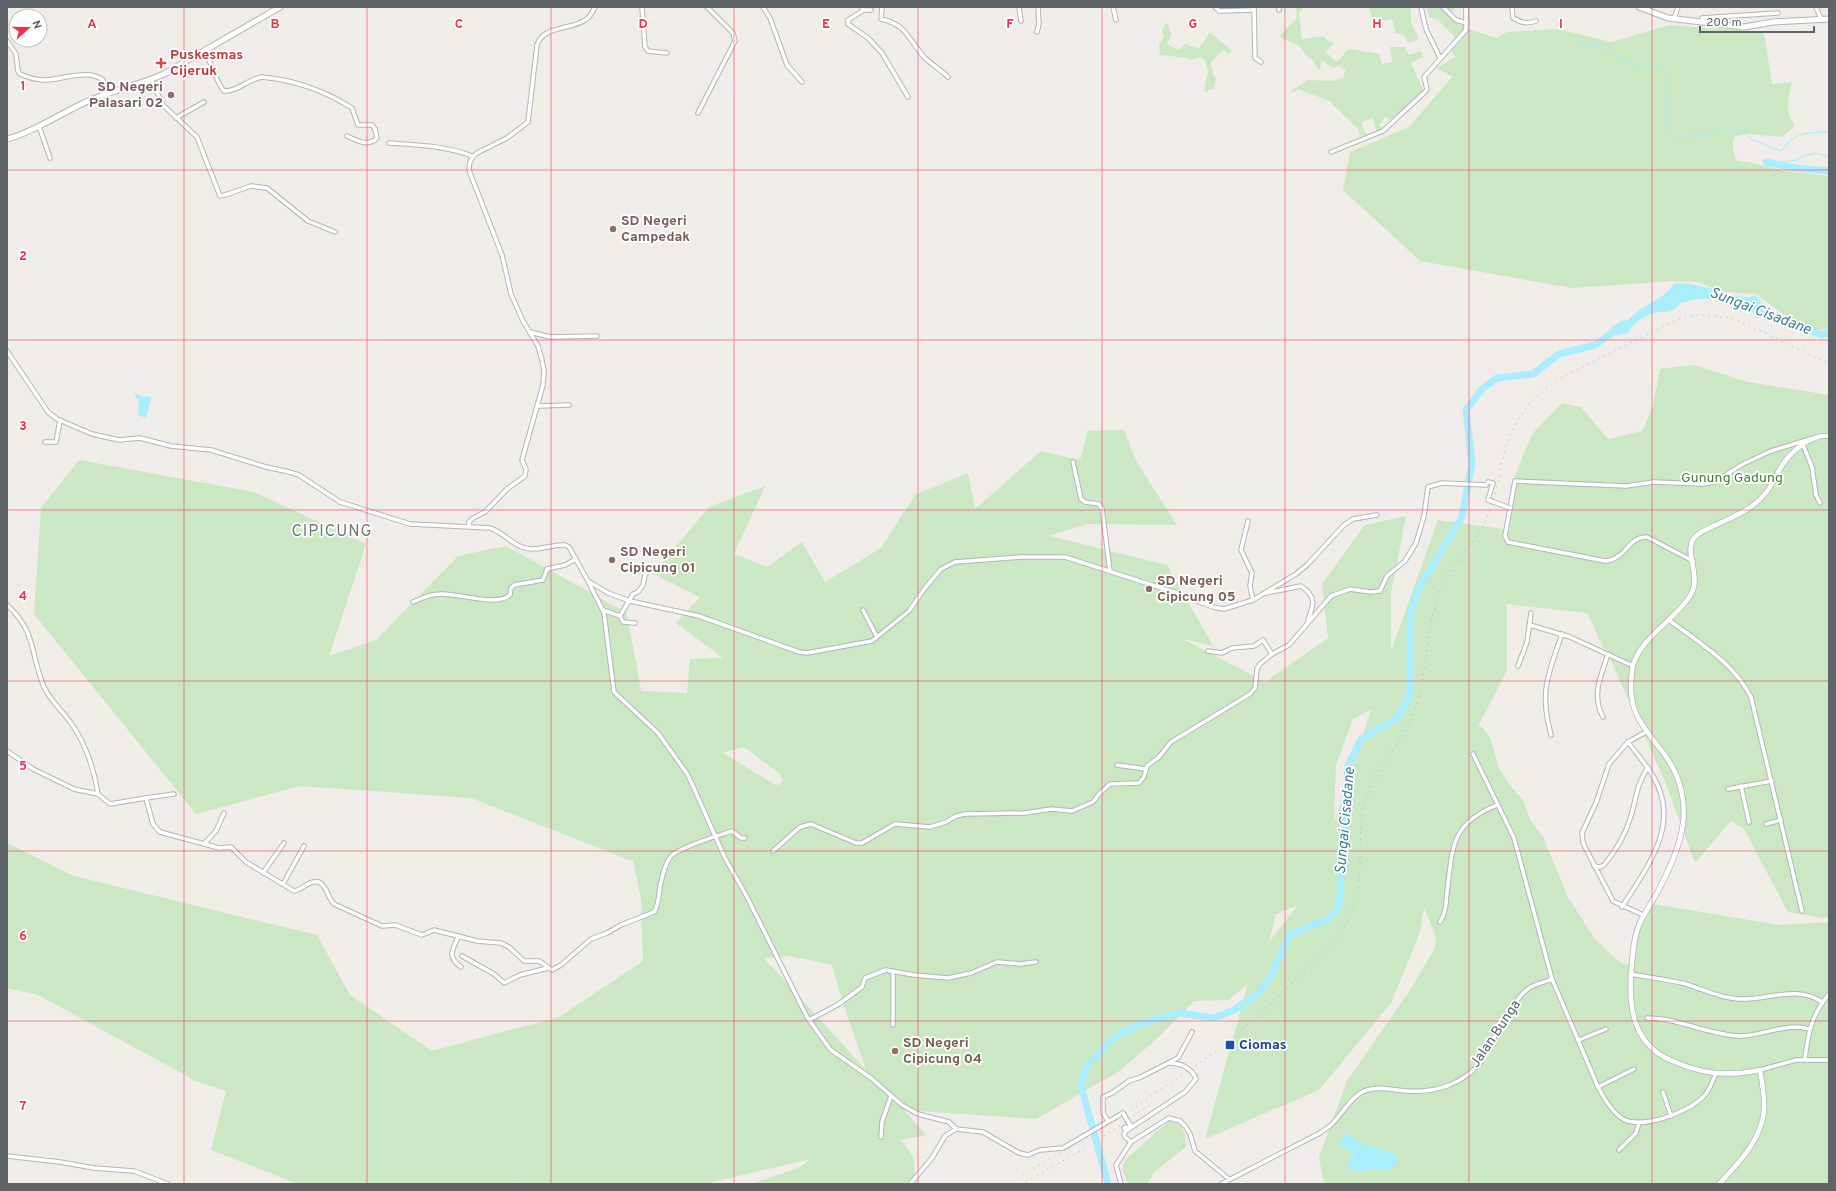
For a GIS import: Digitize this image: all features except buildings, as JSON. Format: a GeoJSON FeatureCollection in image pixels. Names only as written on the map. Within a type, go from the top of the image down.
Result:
{"type":"FeatureCollection","features":[{"type":"Feature","properties":{"kind":"main road"},"geometry":{"type":"LineString","coordinates":[[7,139],[39,126],[87,101],[107,93],[151,80],[205,51],[280,7]]}},
{"type":"Feature","properties":{"kind":"main road"},"geometry":{"type":"LineString","coordinates":[[1639,7],[1661,17],[1744,27],[1773,22],[1829,19]]}},
{"type":"Feature","properties":{"kind":"street"},"geometry":{"type":"LineString","coordinates":[[468,526],[469,522],[473,518],[485,512],[506,489],[525,476],[526,471],[522,460],[542,385],[543,367],[538,346],[511,294],[502,255],[470,173],[469,166],[472,156],[480,150],[507,138],[528,122],[539,38],[547,33],[585,20],[591,15],[595,7]]}},
{"type":"Feature","properties":{"kind":"street"},"geometry":{"type":"LineString","coordinates":[[642,7],[645,47],[648,51],[667,53]]}},
{"type":"Feature","properties":{"kind":"street"},"geometry":{"type":"LineString","coordinates":[[698,113],[735,41],[733,33],[707,7]]}},
{"type":"Feature","properties":{"kind":"street"},"geometry":{"type":"LineString","coordinates":[[763,7],[770,18],[787,65],[802,82]]}},
{"type":"Feature","properties":{"kind":"street"},"geometry":{"type":"LineString","coordinates":[[882,7],[881,20],[897,25],[910,36],[923,56],[948,77]]}},
{"type":"Feature","properties":{"kind":"street"},"geometry":{"type":"LineString","coordinates":[[1019,7],[1021,20]]}},
{"type":"Feature","properties":{"kind":"street"},"geometry":{"type":"LineString","coordinates":[[1036,32],[1039,24],[1038,7]]}},
{"type":"Feature","properties":{"kind":"street"},"geometry":{"type":"LineString","coordinates":[[1112,7],[1116,20]]}},
{"type":"Feature","properties":{"kind":"street"},"geometry":{"type":"LineString","coordinates":[[1215,7],[1219,11],[1254,8],[1255,58],[1261,62]]}},
{"type":"Feature","properties":{"kind":"street"},"geometry":{"type":"LineString","coordinates":[[1421,7],[1425,26],[1440,58]]}},
{"type":"Feature","properties":{"kind":"street"},"geometry":{"type":"LineString","coordinates":[[1443,7],[1456,20],[1466,23]]}},
{"type":"Feature","properties":{"kind":"street"},"geometry":{"type":"LineString","coordinates":[[1331,152],[1384,131],[1426,91],[1427,88],[1424,77],[1440,58],[1448,53],[1464,32],[1466,23],[1466,7]]}},
{"type":"Feature","properties":{"kind":"street"},"geometry":{"type":"LineString","coordinates":[[1512,7],[1513,18],[1521,23],[1528,24],[1536,21]]}},
{"type":"Feature","properties":{"kind":"street"},"geometry":{"type":"LineString","coordinates":[[1674,19],[1678,7]]}},
{"type":"Feature","properties":{"kind":"street"},"geometry":{"type":"LineString","coordinates":[[1816,7],[1821,19]]}},
{"type":"Feature","properties":{"kind":"street"},"geometry":{"type":"LineString","coordinates":[[871,10],[862,9],[848,20],[848,24],[868,38],[882,53],[908,97]]}},
{"type":"Feature","properties":{"kind":"street"},"geometry":{"type":"LineString","coordinates":[[1702,18],[1778,13]]}},
{"type":"Feature","properties":{"kind":"street"},"geometry":{"type":"LineString","coordinates":[[7,41],[16,54],[18,71],[20,74],[42,80],[76,76],[98,77],[105,82],[107,93]]}},
{"type":"Feature","properties":{"kind":"street"},"geometry":{"type":"LineString","coordinates":[[205,51],[214,68],[220,87],[224,91],[232,90],[256,78],[262,77],[308,86],[327,93],[352,108],[358,125],[372,125],[375,129],[377,138],[370,142],[363,143],[347,136]]}},
{"type":"Feature","properties":{"kind":"street"},"geometry":{"type":"LineString","coordinates":[[151,80],[163,105],[197,137],[220,196],[251,186],[267,188],[308,221],[335,232]]}},
{"type":"Feature","properties":{"kind":"street"},"geometry":{"type":"LineString","coordinates":[[176,118],[204,102]]}},
{"type":"Feature","properties":{"kind":"street"},"geometry":{"type":"LineString","coordinates":[[39,126],[50,158]]}},
{"type":"Feature","properties":{"kind":"street"},"geometry":{"type":"LineString","coordinates":[[389,143],[428,146],[461,152],[472,156]]}},
{"type":"Feature","properties":{"kind":"street"},"geometry":{"type":"LineString","coordinates":[[530,332],[550,337],[597,336]]}},
{"type":"Feature","properties":{"kind":"street"},"geometry":{"type":"LineString","coordinates":[[7,351],[42,404],[53,416],[87,433],[119,440],[140,438],[171,446],[211,450],[266,467],[299,475],[340,502],[410,524],[468,526],[493,529],[524,548],[530,549],[565,545],[568,547],[603,610],[614,692],[651,726],[677,758],[696,789],[725,858],[747,897],[809,1020],[831,1050],[865,1073],[910,1111],[949,1122],[956,1129],[983,1132],[1019,1153],[1028,1155],[1040,1150],[1060,1149],[1085,1136],[1122,1113],[1130,1125],[1124,1128],[1126,1131],[1124,1134],[1125,1137],[1131,1142]]}},
{"type":"Feature","properties":{"kind":"street"},"geometry":{"type":"LineString","coordinates":[[537,406],[569,405]]}},
{"type":"Feature","properties":{"kind":"street"},"geometry":{"type":"LineString","coordinates":[[46,442],[56,442],[60,420]]}},
{"type":"Feature","properties":{"kind":"street"},"geometry":{"type":"LineString","coordinates":[[1693,561],[1648,537],[1636,540],[1618,558],[1605,561],[1508,542],[1506,536],[1515,481],[1626,486],[1654,482],[1702,484],[1714,482],[1744,464],[1771,451],[1822,435],[1829,436]]}},
{"type":"Feature","properties":{"kind":"street"},"geometry":{"type":"LineString","coordinates":[[1810,439],[1783,463],[1770,488],[1758,501],[1740,514],[1710,527],[1696,537],[1691,546],[1696,581],[1693,590],[1678,611],[1652,637],[1633,666],[1631,693],[1633,703],[1646,732],[1667,758],[1676,774],[1682,795],[1683,821],[1681,836],[1676,853],[1657,892],[1643,915],[1634,939],[1630,974],[1630,1001],[1633,1020],[1645,1041],[1663,1057],[1677,1063],[1716,1074],[1742,1074],[1806,1058],[1829,1060]]}},
{"type":"Feature","properties":{"kind":"street"},"geometry":{"type":"LineString","coordinates":[[1803,445],[1812,467],[1816,494],[1820,503]]}},
{"type":"Feature","properties":{"kind":"street"},"geometry":{"type":"LineString","coordinates":[[1073,462],[1081,499],[1085,502],[1099,504],[1102,509],[1110,571]]}},
{"type":"Feature","properties":{"kind":"street"},"geometry":{"type":"LineString","coordinates":[[773,851],[800,827],[811,824],[856,843],[862,843],[895,824],[930,827],[946,822],[956,816],[965,814],[987,815],[1051,809],[1072,811],[1093,802],[1110,784],[1139,783],[1144,778],[1146,769],[1171,742],[1250,694],[1254,688],[1259,666],[1262,661],[1290,643],[1334,594],[1350,589],[1370,592],[1380,591],[1388,576],[1405,561],[1416,543],[1424,516],[1428,487],[1436,484],[1486,485],[1488,482],[1492,483],[1488,500],[1510,508]]}},
{"type":"Feature","properties":{"kind":"street"},"geometry":{"type":"LineString","coordinates":[[588,581],[608,593],[630,601],[699,616],[805,653],[868,642],[877,637],[909,611],[924,588],[941,569],[955,562],[1021,557],[1065,557],[1177,593],[1218,609],[1224,609],[1253,600],[1303,568],[1344,525],[1354,519],[1377,515]]}},
{"type":"Feature","properties":{"kind":"street"},"geometry":{"type":"LineString","coordinates":[[1248,521],[1241,550],[1252,573],[1250,586],[1253,600]]}},
{"type":"Feature","properties":{"kind":"street"},"geometry":{"type":"LineString","coordinates":[[413,602],[438,594],[454,594],[477,599],[505,598],[510,595],[511,588],[514,585],[543,580],[547,569],[565,565],[576,559]]}},
{"type":"Feature","properties":{"kind":"street"},"geometry":{"type":"LineString","coordinates":[[620,616],[633,594],[638,592],[644,584],[645,575],[649,570]]}},
{"type":"Feature","properties":{"kind":"street"},"geometry":{"type":"LineString","coordinates":[[1263,594],[1301,586],[1314,603],[1308,622]]}},
{"type":"Feature","properties":{"kind":"street"},"geometry":{"type":"LineString","coordinates":[[7,606],[18,616],[27,629],[41,679],[48,695],[70,722],[79,736],[95,775],[98,794]]}},
{"type":"Feature","properties":{"kind":"street"},"geometry":{"type":"LineString","coordinates":[[603,610],[610,611],[620,616],[623,622],[635,623]]}},
{"type":"Feature","properties":{"kind":"street"},"geometry":{"type":"LineString","coordinates":[[863,610],[877,637]]}},
{"type":"Feature","properties":{"kind":"street"},"geometry":{"type":"LineString","coordinates":[[1518,666],[1524,652],[1530,625],[1531,612]]}},
{"type":"Feature","properties":{"kind":"street"},"geometry":{"type":"LineString","coordinates":[[1669,620],[1730,667],[1746,688],[1755,707],[1802,911]]}},
{"type":"Feature","properties":{"kind":"street"},"geometry":{"type":"LineString","coordinates":[[1530,625],[1562,634],[1633,666]]}},
{"type":"Feature","properties":{"kind":"street"},"geometry":{"type":"LineString","coordinates":[[1551,735],[1546,713],[1545,689],[1547,676],[1562,634]]}},
{"type":"Feature","properties":{"kind":"street"},"geometry":{"type":"LineString","coordinates":[[1208,651],[1222,653],[1232,648],[1247,648],[1254,646],[1263,640],[1272,654]]}},
{"type":"Feature","properties":{"kind":"street"},"geometry":{"type":"LineString","coordinates":[[1603,717],[1598,703],[1597,691],[1608,654]]}},
{"type":"Feature","properties":{"kind":"street"},"geometry":{"type":"LineString","coordinates":[[1643,915],[1616,904],[1610,898],[1583,843],[1582,833],[1596,803],[1609,764],[1628,742],[1646,732]]}},
{"type":"Feature","properties":{"kind":"street"},"geometry":{"type":"LineString","coordinates":[[1622,907],[1655,850],[1664,824],[1661,793],[1648,767],[1628,742]]}},
{"type":"Feature","properties":{"kind":"street"},"geometry":{"type":"LineString","coordinates":[[7,751],[33,769],[74,789],[98,794],[110,804],[114,805],[174,794]]}},
{"type":"Feature","properties":{"kind":"street"},"geometry":{"type":"LineString","coordinates":[[1473,754],[1516,845],[1552,980],[1598,1087],[1606,1102],[1621,1118],[1639,1123],[1671,1116],[1702,1098],[1707,1092],[1716,1074]]}},
{"type":"Feature","properties":{"kind":"street"},"geometry":{"type":"LineString","coordinates":[[1117,765],[1146,769]]}},
{"type":"Feature","properties":{"kind":"street"},"geometry":{"type":"LineString","coordinates":[[1594,866],[1600,867],[1604,865],[1626,829],[1637,786],[1648,767]]}},
{"type":"Feature","properties":{"kind":"street"},"geometry":{"type":"LineString","coordinates":[[1728,789],[1772,781]]}},
{"type":"Feature","properties":{"kind":"street"},"geometry":{"type":"LineString","coordinates":[[1741,786],[1750,822]]}},
{"type":"Feature","properties":{"kind":"street"},"geometry":{"type":"LineString","coordinates":[[146,798],[153,824],[160,832],[219,848],[228,846],[233,848],[246,862],[294,890],[297,890],[310,882],[319,882],[326,887],[334,904],[382,926],[395,925],[422,935],[434,930],[458,937],[504,944],[524,961],[536,960],[552,970],[558,968],[594,937],[607,933],[621,925],[654,912],[658,903],[664,870],[670,858],[684,849],[732,831],[741,838],[745,838]]}},
{"type":"Feature","properties":{"kind":"street"},"geometry":{"type":"LineString","coordinates":[[1440,922],[1445,911],[1453,854],[1460,834],[1465,824],[1472,818],[1497,805]]}},
{"type":"Feature","properties":{"kind":"street"},"geometry":{"type":"LineString","coordinates":[[204,844],[216,831],[224,813]]}},
{"type":"Feature","properties":{"kind":"street"},"geometry":{"type":"LineString","coordinates":[[1766,824],[1781,820]]}},
{"type":"Feature","properties":{"kind":"street"},"geometry":{"type":"LineString","coordinates":[[263,873],[284,843]]}},
{"type":"Feature","properties":{"kind":"street"},"geometry":{"type":"LineString","coordinates":[[283,884],[304,846]]}},
{"type":"Feature","properties":{"kind":"street"},"geometry":{"type":"LineString","coordinates":[[458,937],[452,950],[452,956],[455,962],[461,967]]}},
{"type":"Feature","properties":{"kind":"street"},"geometry":{"type":"LineString","coordinates":[[462,956],[494,974],[504,983],[520,974],[548,968]]}},
{"type":"Feature","properties":{"kind":"street"},"geometry":{"type":"LineString","coordinates":[[809,1020],[839,1004],[862,987],[865,978],[885,970],[914,975],[948,978],[971,973],[997,962],[1020,964],[1036,962]]}},
{"type":"Feature","properties":{"kind":"street"},"geometry":{"type":"LineString","coordinates":[[893,971],[893,1025]]}},
{"type":"Feature","properties":{"kind":"street"},"geometry":{"type":"LineString","coordinates":[[1630,974],[1680,983],[1731,999],[1744,1000],[1796,994],[1810,996],[1822,1002]]}},
{"type":"Feature","properties":{"kind":"street","name":"Jalan Bunga"},"geometry":{"type":"LineString","coordinates":[[1221,1184],[1306,1142],[1320,1133],[1332,1125],[1350,1103],[1366,1090],[1378,1088],[1407,1091],[1428,1091],[1458,1081],[1475,1069],[1511,1009],[1522,995],[1532,987],[1552,980]]}},
{"type":"Feature","properties":{"kind":"street"},"geometry":{"type":"LineString","coordinates":[[1806,1058],[1809,1029],[1822,1002],[1829,994]]}},
{"type":"Feature","properties":{"kind":"street"},"geometry":{"type":"LineString","coordinates":[[1647,1018],[1666,1020],[1706,1031],[1732,1036],[1756,1035],[1796,1027],[1809,1029]]}},
{"type":"Feature","properties":{"kind":"street"},"geometry":{"type":"LineString","coordinates":[[1579,1040],[1606,1029]]}},
{"type":"Feature","properties":{"kind":"street"},"geometry":{"type":"LineString","coordinates":[[1107,1122],[1102,1106],[1103,1098],[1126,1083],[1178,1058],[1192,1032]]}},
{"type":"Feature","properties":{"kind":"street"},"geometry":{"type":"LineString","coordinates":[[1126,1131],[1185,1092],[1196,1079],[1191,1069],[1182,1065],[1166,1063]]}},
{"type":"Feature","properties":{"kind":"street"},"geometry":{"type":"LineString","coordinates":[[1598,1087],[1634,1069]]}},
{"type":"Feature","properties":{"kind":"street"},"geometry":{"type":"LineString","coordinates":[[1720,1184],[1746,1153],[1754,1141],[1761,1125],[1764,1112],[1764,1103],[1760,1070]]}},
{"type":"Feature","properties":{"kind":"street"},"geometry":{"type":"LineString","coordinates":[[1663,1092],[1671,1116]]}},
{"type":"Feature","properties":{"kind":"street"},"geometry":{"type":"LineString","coordinates":[[881,1137],[882,1122],[891,1096]]}},
{"type":"Feature","properties":{"kind":"street"},"geometry":{"type":"LineString","coordinates":[[1121,1184],[1116,1165],[1131,1142],[1169,1118],[1174,1118],[1180,1121],[1189,1131],[1195,1151],[1229,1179]]}},
{"type":"Feature","properties":{"kind":"street"},"geometry":{"type":"LineString","coordinates":[[1619,1150],[1636,1133],[1639,1123]]}},
{"type":"Feature","properties":{"kind":"street"},"geometry":{"type":"LineString","coordinates":[[910,1184],[932,1158],[945,1136],[956,1129]]}},
{"type":"Feature","properties":{"kind":"street"},"geometry":{"type":"LineString","coordinates":[[7,1156],[134,1172],[168,1184]]}},
{"type":"Feature","properties":{"kind":"green space"},"geometry":{"type":"Polygon","coordinates":[[[1296,7],[1303,7],[1303,9],[1299,12],[1302,39],[1323,36],[1328,42],[1331,41],[1333,44],[1325,52],[1337,62],[1349,49],[1379,54],[1382,64],[1392,62],[1390,47],[1404,47],[1409,55],[1421,51],[1423,57],[1411,63],[1424,92],[1390,120],[1385,117],[1379,125],[1383,130],[1377,132],[1372,118],[1361,123],[1367,136],[1360,135],[1358,129],[1329,101],[1298,89],[1293,93],[1291,91],[1308,80],[1333,81],[1343,78],[1346,69],[1339,66],[1332,68],[1323,61],[1321,62],[1319,70],[1312,59],[1299,47],[1280,36],[1297,18],[1296,7]]]}},
{"type":"Feature","properties":{"kind":"green space"},"geometry":{"type":"Polygon","coordinates":[[[1369,7],[1411,7],[1411,22],[1419,39],[1408,43],[1405,36],[1396,33],[1392,19],[1373,22],[1369,7]]]}},
{"type":"Feature","properties":{"kind":"green space"},"geometry":{"type":"Polygon","coordinates":[[[1427,7],[1454,7],[1455,9],[1452,11],[1448,10],[1447,13],[1466,28],[1496,38],[1507,32],[1557,29],[1611,42],[1669,25],[1764,32],[1772,84],[1792,82],[1788,109],[1794,123],[1794,127],[1781,137],[1749,134],[1735,136],[1733,142],[1734,152],[1737,161],[1749,162],[1784,171],[1829,176],[1829,329],[1815,330],[1783,314],[1756,294],[1723,292],[1697,282],[1674,281],[1572,288],[1420,261],[1343,190],[1350,152],[1409,127],[1452,77],[1437,68],[1455,57],[1450,48],[1458,40],[1438,20],[1429,17],[1427,7]]]}},
{"type":"Feature","properties":{"kind":"green space"},"geometry":{"type":"Polygon","coordinates":[[[1166,23],[1172,35],[1167,44],[1179,50],[1186,44],[1199,49],[1210,32],[1232,51],[1228,54],[1223,50],[1211,62],[1213,74],[1216,78],[1214,88],[1209,90],[1207,93],[1204,91],[1208,71],[1205,60],[1200,57],[1190,60],[1188,58],[1160,55],[1159,44],[1164,37],[1162,30],[1166,23]]]}},
{"type":"Feature","properties":{"kind":"green space","name":"Gunung Gadung"},"geometry":{"type":"Polygon","coordinates":[[[1694,365],[1748,382],[1829,395],[1829,916],[1823,918],[1788,912],[1744,829],[1731,821],[1695,863],[1664,779],[1608,654],[1604,649],[1587,613],[1507,604],[1507,671],[1478,726],[1483,728],[1491,740],[1498,766],[1508,783],[1523,800],[1530,820],[1543,837],[1568,897],[1594,938],[1618,961],[1626,965],[1630,962],[1632,939],[1636,924],[1643,910],[1648,905],[1654,904],[1779,925],[1829,922],[1829,1184],[1324,1184],[1319,1157],[1347,1081],[1408,993],[1435,948],[1436,937],[1424,908],[1419,935],[1391,1003],[1319,1090],[1205,1139],[1248,984],[1228,1000],[1194,1001],[1158,1038],[1118,1072],[1036,1119],[904,1110],[926,1135],[901,1140],[913,1156],[916,1184],[751,1184],[798,1168],[811,1159],[712,1182],[712,1184],[526,1184],[516,1182],[516,1184],[298,1184],[211,1150],[226,1091],[196,1081],[38,995],[7,988],[7,843],[74,876],[317,935],[350,995],[432,1051],[559,1017],[643,961],[641,900],[633,859],[632,861],[471,798],[300,786],[196,814],[34,614],[41,508],[79,460],[254,492],[366,544],[329,656],[376,640],[458,556],[506,546],[627,613],[641,691],[687,693],[690,659],[723,658],[676,623],[700,597],[653,574],[709,507],[765,486],[734,554],[767,567],[802,542],[825,582],[881,548],[915,495],[968,473],[975,509],[1041,451],[1080,460],[1088,431],[1124,430],[1136,461],[1177,525],[1087,524],[1049,536],[1167,565],[1213,646],[1183,639],[1265,682],[1328,638],[1322,584],[1365,525],[1406,516],[1391,593],[1391,651],[1438,520],[1510,530],[1512,483],[1532,434],[1562,403],[1581,407],[1608,439],[1642,431],[1653,406],[1660,369],[1694,365]],[[1371,709],[1353,719],[1336,765],[1334,823],[1371,709]],[[744,747],[723,753],[774,784],[779,785],[783,781],[780,774],[744,747]],[[1297,906],[1276,914],[1269,942],[1297,906]],[[790,956],[764,958],[866,1070],[842,1000],[832,965],[790,956]]]}},
{"type":"Feature","properties":{"kind":"green space"},"geometry":{"type":"Polygon","coordinates":[[[1169,1121],[1178,1124],[1183,1130],[1185,1134],[1186,1147],[1155,1171],[1147,1184],[1128,1184],[1122,1170],[1125,1160],[1169,1121]]]}},
{"type":"Feature","properties":{"kind":"water"},"geometry":{"type":"Polygon","coordinates":[[[1677,283],[1695,285],[1737,296],[1749,297],[1755,295],[1761,301],[1761,309],[1754,313],[1718,300],[1692,300],[1680,304],[1671,311],[1658,312],[1645,317],[1633,325],[1629,333],[1616,335],[1611,327],[1620,321],[1628,320],[1640,310],[1666,293],[1677,283]]]}},
{"type":"Feature","properties":{"kind":"water"},"geometry":{"type":"Polygon","coordinates":[[[134,393],[143,397],[149,396],[151,399],[146,418],[138,415],[139,403],[134,393]]]}},
{"type":"Feature","properties":{"kind":"water"},"geometry":{"type":"Polygon","coordinates":[[[1347,1132],[1356,1141],[1396,1155],[1397,1164],[1388,1170],[1373,1169],[1360,1172],[1350,1169],[1347,1165],[1351,1155],[1350,1150],[1338,1146],[1347,1132]]]}},
{"type":"Feature","properties":{"kind":"waterway"},"geometry":{"type":"LineString","coordinates":[[1577,40],[1590,45],[1600,44],[1618,57],[1637,66],[1661,66],[1664,71],[1667,84],[1666,123],[1669,133]]}},
{"type":"Feature","properties":{"kind":"waterway"},"geometry":{"type":"LineString","coordinates":[[1670,137],[1673,140],[1721,130],[1744,130],[1749,138],[1780,151],[1789,141],[1799,135],[1829,132]]}},
{"type":"Feature","properties":{"kind":"waterway"},"geometry":{"type":"LineString","coordinates":[[1773,163],[1797,160],[1802,156],[1815,153],[1829,156]]}},
{"type":"Feature","properties":{"kind":"waterway"},"geometry":{"type":"LineString","coordinates":[[1766,162],[1795,168],[1829,171]]}},
{"type":"Feature","properties":{"kind":"waterway","name":"Sungai Cisadane"},"geometry":{"type":"LineString","coordinates":[[1752,306],[1821,335],[1829,333]]}},
{"type":"Feature","properties":{"kind":"waterway","name":"Sungai Cisadane"},"geometry":{"type":"LineString","coordinates":[[1108,1184],[1081,1086],[1086,1066],[1114,1038],[1138,1024],[1179,1013],[1214,1018],[1234,1010],[1258,994],[1271,976],[1289,935],[1330,918],[1339,906],[1348,766],[1361,739],[1397,718],[1410,696],[1410,614],[1418,589],[1462,517],[1472,463],[1466,410],[1482,389],[1497,378],[1533,374],[1559,354],[1595,345],[1622,326]]}},
{"type":"Feature","properties":{"kind":"railway"},"geometry":{"type":"LineString","coordinates":[[1008,1184],[1131,1110],[1228,1043],[1329,948],[1341,933],[1349,917],[1358,887],[1361,819],[1365,803],[1373,781],[1411,720],[1420,690],[1430,627],[1442,585],[1481,529],[1490,511],[1509,438],[1519,418],[1541,392],[1559,379],[1668,324],[1685,317],[1703,315],[1730,318],[1739,321],[1829,364]]}},
{"type":"Feature","properties":{"kind":"railway"},"geometry":{"type":"LineString","coordinates":[[1021,1184],[1088,1147],[1149,1105]]}},
{"type":"Feature","properties":{"kind":"place","name":"Puskesmas Cijeruk"},"geometry":{"type":"Point","coordinates":[161,63]}},
{"type":"Feature","properties":{"kind":"place","name":"SD Negeri Palasari 02"},"geometry":{"type":"Point","coordinates":[171,95]}},
{"type":"Feature","properties":{"kind":"place","name":"SD Negeri Campedak"},"geometry":{"type":"Point","coordinates":[613,229]}},
{"type":"Feature","properties":{"kind":"place","name":"SD Negeri Cipicung 01"},"geometry":{"type":"Point","coordinates":[612,560]}},
{"type":"Feature","properties":{"kind":"place","name":"SD Negeri Cipicung 05"},"geometry":{"type":"Point","coordinates":[1149,589]}},
{"type":"Feature","properties":{"kind":"place","name":"Ciomas"},"geometry":{"type":"Point","coordinates":[1230,1045]}},
{"type":"Feature","properties":{"kind":"place","name":"SD Negeri Cipicung 04"},"geometry":{"type":"Point","coordinates":[895,1051]}},
{"type":"Feature","properties":{"kind":"district","name":"CIPICUNG"},"geometry":{"type":"Point","coordinates":[332,532]}}]}
